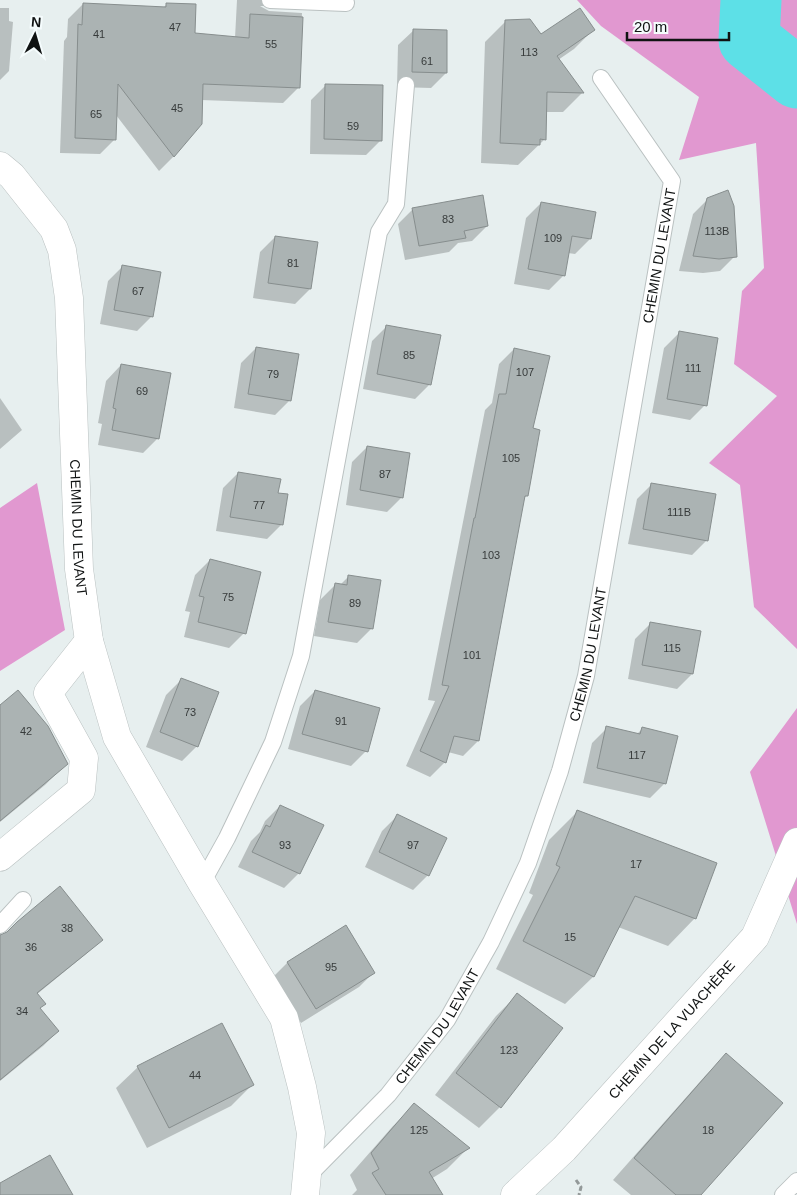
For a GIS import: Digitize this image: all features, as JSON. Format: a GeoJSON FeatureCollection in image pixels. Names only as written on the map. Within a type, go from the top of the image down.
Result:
{"type":"FeatureCollection","features":[{"type":"Feature","properties":{"kind":"street","name":"CHEMIN DU LEVANT"},"geometry":{"type":"LineString","coordinates":[[0,166],[12,176],[54,228],[62,250],[69,298],[79,569],[89,642],[117,737],[202,883],[284,1018],[302,1087],[311,1133],[306,1186]]}},
{"type":"Feature","properties":{"kind":"street"},"geometry":{"type":"LineString","coordinates":[[0,857],[81,790],[84,758],[48,693],[89,642]]}},
{"type":"Feature","properties":{"kind":"street","name":"CHEMIN DE LA VUACHÈRE"},"geometry":{"type":"LineString","coordinates":[[514,1195],[564,1149],[755,937],[797,842]]}},
{"type":"Feature","properties":{"kind":"lane"},"geometry":{"type":"LineString","coordinates":[[270,0],[346,3]]}},
{"type":"Feature","properties":{"kind":"lane","name":"CHEMIN DU LEVANT"},"geometry":{"type":"LineString","coordinates":[[306,1186],[394,1088],[447,1020],[486,950],[528,863],[560,770],[586,676],[672,181],[601,78]]}},
{"type":"Feature","properties":{"kind":"lane"},"geometry":{"type":"LineString","coordinates":[[202,883],[273,742],[301,656],[379,232],[396,204],[406,85]]}},
{"type":"Feature","properties":{"kind":"lane"},"geometry":{"type":"LineString","coordinates":[[0,925],[23,900]]}},
{"type":"Feature","properties":{"kind":"lane"},"geometry":{"type":"LineString","coordinates":[[783,1195],[797,1181]]}},
{"type":"Feature","properties":{"kind":"path"},"geometry":{"type":"LineString","coordinates":[[572,1172],[581,1188],[579,1195]]}},
{"type":"Feature","properties":{"kind":"shaded area"},"geometry":{"type":"Polygon","coordinates":[[[577,0],[797,0],[797,649],[754,607],[740,485],[709,463],[777,396],[734,364],[742,291],[764,268],[756,143],[679,160],[699,97],[601,26],[577,0]]]}},
{"type":"Feature","properties":{"kind":"shaded area"},"geometry":{"type":"Polygon","coordinates":[[[37,483],[65,630],[0,671],[0,508],[37,483]]]}},
{"type":"Feature","properties":{"kind":"shaded area"},"geometry":{"type":"Polygon","coordinates":[[[797,708],[797,924],[750,772],[797,708]]]}},
{"type":"Feature","properties":{"kind":"building"},"geometry":{"type":"Polygon","coordinates":[[[83,3],[166,7],[166,3],[196,4],[195,33],[249,38],[250,14],[303,17],[300,88],[203,84],[202,124],[174,157],[118,84],[116,140],[75,138],[78,24],[82,25],[83,3]]]}},
{"type":"Feature","properties":{"kind":"building"},"geometry":{"type":"Polygon","coordinates":[[[580,8],[595,30],[557,56],[584,93],[547,92],[546,140],[540,139],[540,145],[500,143],[505,20],[530,19],[541,34],[580,8]]]}},
{"type":"Feature","properties":{"kind":"building"},"geometry":{"type":"Polygon","coordinates":[[[413,29],[447,30],[447,73],[412,72],[413,29]]]}},
{"type":"Feature","properties":{"kind":"building"},"geometry":{"type":"Polygon","coordinates":[[[325,84],[383,85],[382,141],[324,139],[325,84]]]}},
{"type":"Feature","properties":{"kind":"building"},"geometry":{"type":"Polygon","coordinates":[[[728,190],[734,206],[737,257],[719,259],[693,256],[707,198],[728,190]]]}},
{"type":"Feature","properties":{"kind":"building"},"geometry":{"type":"Polygon","coordinates":[[[483,195],[488,226],[464,231],[466,238],[419,246],[412,208],[483,195]]]}},
{"type":"Feature","properties":{"kind":"building"},"geometry":{"type":"Polygon","coordinates":[[[541,202],[596,212],[591,239],[572,236],[565,276],[528,269],[541,202]]]}},
{"type":"Feature","properties":{"kind":"building"},"geometry":{"type":"Polygon","coordinates":[[[275,236],[318,242],[311,289],[268,283],[275,236]]]}},
{"type":"Feature","properties":{"kind":"building"},"geometry":{"type":"Polygon","coordinates":[[[122,265],[161,272],[153,317],[114,310],[122,265]]]}},
{"type":"Feature","properties":{"kind":"building"},"geometry":{"type":"Polygon","coordinates":[[[386,325],[441,335],[431,385],[377,374],[386,325]]]}},
{"type":"Feature","properties":{"kind":"building"},"geometry":{"type":"Polygon","coordinates":[[[679,331],[718,338],[707,406],[667,399],[679,331]]]}},
{"type":"Feature","properties":{"kind":"building"},"geometry":{"type":"Polygon","coordinates":[[[256,347],[299,354],[291,401],[248,394],[256,347]]]}},
{"type":"Feature","properties":{"kind":"building"},"geometry":{"type":"Polygon","coordinates":[[[514,348],[550,356],[533,428],[540,430],[528,496],[525,496],[479,741],[454,736],[446,763],[420,751],[449,686],[442,685],[474,518],[499,394],[506,394],[514,348]]]}},
{"type":"Feature","properties":{"kind":"building"},"geometry":{"type":"Polygon","coordinates":[[[121,364],[171,373],[159,439],[112,430],[116,409],[113,408],[121,364]]]}},
{"type":"Feature","properties":{"kind":"building"},"geometry":{"type":"Polygon","coordinates":[[[367,446],[410,453],[403,498],[360,490],[367,446]]]}},
{"type":"Feature","properties":{"kind":"building"},"geometry":{"type":"Polygon","coordinates":[[[238,472],[281,479],[278,493],[288,494],[283,525],[230,517],[238,472]]]}},
{"type":"Feature","properties":{"kind":"building"},"geometry":{"type":"Polygon","coordinates":[[[651,483],[716,494],[708,541],[643,529],[651,483]]]}},
{"type":"Feature","properties":{"kind":"building"},"geometry":{"type":"Polygon","coordinates":[[[210,559],[261,572],[246,634],[198,622],[204,597],[199,596],[210,559]]]}},
{"type":"Feature","properties":{"kind":"building"},"geometry":{"type":"Polygon","coordinates":[[[348,575],[381,580],[373,629],[328,622],[335,583],[347,585],[348,575]]]}},
{"type":"Feature","properties":{"kind":"building"},"geometry":{"type":"Polygon","coordinates":[[[650,622],[701,631],[693,674],[642,665],[650,622]]]}},
{"type":"Feature","properties":{"kind":"building"},"geometry":{"type":"Polygon","coordinates":[[[181,678],[219,692],[198,747],[160,732],[181,678]]]}},
{"type":"Feature","properties":{"kind":"building"},"geometry":{"type":"Polygon","coordinates":[[[18,690],[48,726],[68,764],[0,821],[0,705],[18,690]]]}},
{"type":"Feature","properties":{"kind":"building"},"geometry":{"type":"Polygon","coordinates":[[[315,690],[380,708],[368,752],[302,734],[315,690]]]}},
{"type":"Feature","properties":{"kind":"building"},"geometry":{"type":"Polygon","coordinates":[[[606,726],[640,734],[642,727],[678,736],[666,784],[597,768],[606,726]]]}},
{"type":"Feature","properties":{"kind":"building"},"geometry":{"type":"Polygon","coordinates":[[[280,805],[324,825],[300,874],[252,852],[266,825],[270,827],[280,805]]]}},
{"type":"Feature","properties":{"kind":"building"},"geometry":{"type":"Polygon","coordinates":[[[577,810],[717,863],[696,919],[635,896],[594,977],[523,941],[560,867],[556,865],[577,810]]]}},
{"type":"Feature","properties":{"kind":"building"},"geometry":{"type":"Polygon","coordinates":[[[397,814],[447,838],[429,876],[379,852],[397,814]]]}},
{"type":"Feature","properties":{"kind":"building"},"geometry":{"type":"Polygon","coordinates":[[[60,886],[103,940],[37,993],[46,1004],[40,1008],[59,1031],[0,1080],[0,935],[7,932],[60,886]]]}},
{"type":"Feature","properties":{"kind":"building"},"geometry":{"type":"Polygon","coordinates":[[[346,925],[375,973],[316,1009],[287,962],[346,925]]]}},
{"type":"Feature","properties":{"kind":"building"},"geometry":{"type":"Polygon","coordinates":[[[517,993],[563,1028],[501,1108],[456,1073],[517,993]]]}},
{"type":"Feature","properties":{"kind":"building"},"geometry":{"type":"Polygon","coordinates":[[[222,1023],[254,1085],[169,1128],[137,1066],[222,1023]]]}},
{"type":"Feature","properties":{"kind":"building"},"geometry":{"type":"Polygon","coordinates":[[[726,1053],[783,1103],[701,1195],[676,1195],[634,1158],[726,1053]]]}},
{"type":"Feature","properties":{"kind":"building"},"geometry":{"type":"Polygon","coordinates":[[[414,1103],[470,1148],[429,1172],[443,1195],[386,1195],[372,1173],[379,1169],[371,1153],[414,1103]]]}},
{"type":"Feature","properties":{"kind":"building"},"geometry":{"type":"Polygon","coordinates":[[[50,1155],[73,1195],[0,1195],[0,1183],[50,1155]]]}},
{"type":"Feature","properties":{"kind":"waterway"},"geometry":{"type":"LineString","coordinates":[[751,0],[749,40],[797,78]]}}]}
